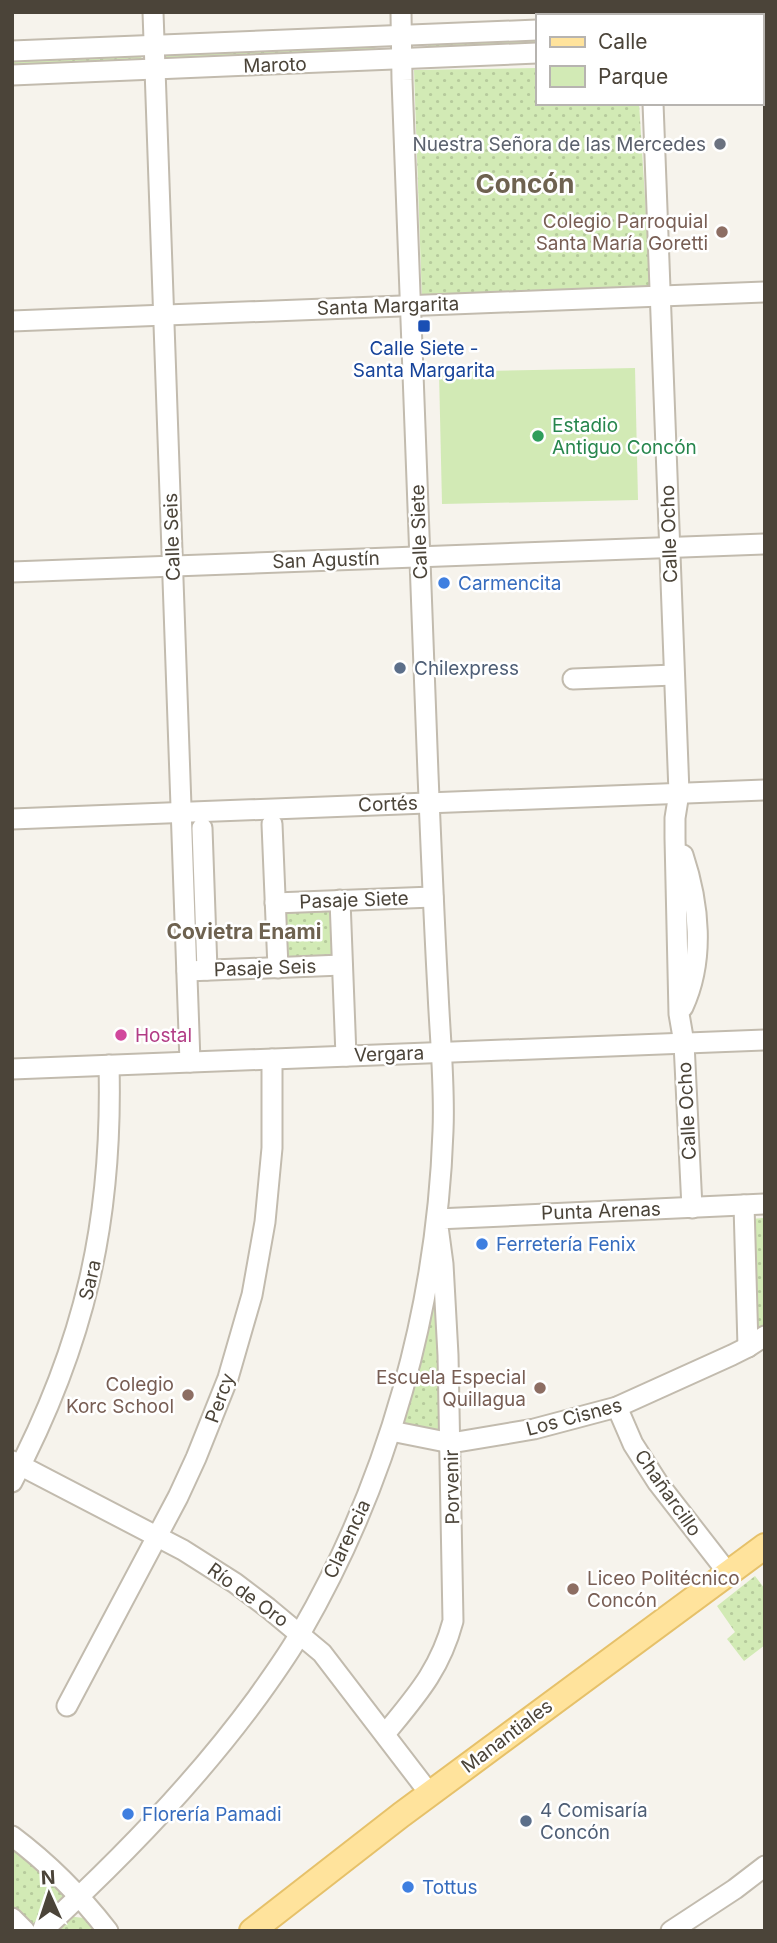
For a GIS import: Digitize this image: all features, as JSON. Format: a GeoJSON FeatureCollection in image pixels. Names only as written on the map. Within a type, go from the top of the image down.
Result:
{"type":"FeatureCollection","features":[{"type":"Feature","properties":{"kind":"main road","name":"Manantiales"},"geometry":{"type":"LineString","coordinates":[[253,1931],[429,1794],[765,1546]]}},
{"type":"Feature","properties":{"kind":"street","name":"Calle Seis"},"geometry":{"type":"LineString","coordinates":[[153,12],[190,1062]]}},
{"type":"Feature","properties":{"kind":"street","name":"Calle Siete"},"geometry":{"type":"LineString","coordinates":[[401,12],[429,803],[441,1052]]}},
{"type":"Feature","properties":{"kind":"street","name":"Maroto"},"geometry":{"type":"LineString","coordinates":[[12,51],[536,30]]}},
{"type":"Feature","properties":{"kind":"street","name":"Maroto"},"geometry":{"type":"LineString","coordinates":[[12,75],[536,53]]}},
{"type":"Feature","properties":{"kind":"street","name":"Calle Ocho"},"geometry":{"type":"LineString","coordinates":[[653,105],[679,793],[675,838],[691,884],[697,932],[695,973],[680,1014],[684,1043],[692,1208]]}},
{"type":"Feature","properties":{"kind":"street","name":"Santa Margarita"},"geometry":{"type":"LineString","coordinates":[[12,321],[765,292]]}},
{"type":"Feature","properties":{"kind":"street","name":"San Agustín"},"geometry":{"type":"LineString","coordinates":[[12,572],[765,544]]}},
{"type":"Feature","properties":{"kind":"street"},"geometry":{"type":"LineString","coordinates":[[573,679],[674,676]]}},
{"type":"Feature","properties":{"kind":"street","name":"Cortés"},"geometry":{"type":"LineString","coordinates":[[12,819],[765,790]]}},
{"type":"Feature","properties":{"kind":"street"},"geometry":{"type":"LineString","coordinates":[[272,824],[278,968]]}},
{"type":"Feature","properties":{"kind":"street"},"geometry":{"type":"LineString","coordinates":[[202,828],[207,970]]}},
{"type":"Feature","properties":{"kind":"street","name":"Pasaje Siete"},"geometry":{"type":"LineString","coordinates":[[275,903],[433,897]]}},
{"type":"Feature","properties":{"kind":"street"},"geometry":{"type":"LineString","coordinates":[[340,901],[346,1056]]}},
{"type":"Feature","properties":{"kind":"street","name":"Pasaje Seis"},"geometry":{"type":"LineString","coordinates":[[187,971],[342,965]]}},
{"type":"Feature","properties":{"kind":"street","name":"Vergara"},"geometry":{"type":"LineString","coordinates":[[12,1069],[765,1040]]}},
{"type":"Feature","properties":{"kind":"street","name":"Clarencia"},"geometry":{"type":"LineString","coordinates":[[42,1931],[127,1852],[193,1779],[249,1708],[300,1634],[350,1536],[368,1496],[391,1431],[416,1341],[437,1219],[443,1127],[441,1052]]}},
{"type":"Feature","properties":{"kind":"street","name":"Percy"},"geometry":{"type":"LineString","coordinates":[[67,1706],[197,1458],[241,1337],[259,1259],[269,1185],[272,1059]]}},
{"type":"Feature","properties":{"kind":"street","name":"Sara"},"geometry":{"type":"LineString","coordinates":[[15,1469],[38,1432],[66,1363],[93,1266],[110,1143],[109,1065]]}},
{"type":"Feature","properties":{"kind":"street","name":"Punta Arenas"},"geometry":{"type":"LineString","coordinates":[[437,1219],[765,1204]]}},
{"type":"Feature","properties":{"kind":"street"},"geometry":{"type":"LineString","coordinates":[[744,1205],[748,1347]]}},
{"type":"Feature","properties":{"kind":"street","name":"Porvenir"},"geometry":{"type":"LineString","coordinates":[[385,1734],[434,1671],[446,1646],[453,1621],[451,1443],[443,1264],[437,1219]]}},
{"type":"Feature","properties":{"kind":"street","name":"Los Cisnes"},"geometry":{"type":"LineString","coordinates":[[391,1431],[451,1443],[534,1429],[617,1407],[688,1376],[765,1336]]}},
{"type":"Feature","properties":{"kind":"street","name":"Chañarcillo"},"geometry":{"type":"LineString","coordinates":[[617,1407],[633,1444],[658,1483],[727,1573]]}},
{"type":"Feature","properties":{"kind":"street","name":"Río de Oro"},"geometry":{"type":"LineString","coordinates":[[15,1469],[157,1535],[235,1583],[300,1634],[322,1653],[429,1794]]}},
{"type":"Feature","properties":{"kind":"street"},"geometry":{"type":"LineString","coordinates":[[12,1836],[53,1870],[108,1931]]}},
{"type":"Feature","properties":{"kind":"street"},"geometry":{"type":"LineString","coordinates":[[671,1931],[765,1866]]}},
{"type":"Feature","properties":{"kind":"street"},"geometry":{"type":"LineString","coordinates":[[12,1918],[25,1931]]}},
{"type":"Feature","properties":{"kind":"green space"},"geometry":{"type":"Polygon","coordinates":[[[536,38],[536,48],[428,54],[428,42],[536,38]]]}},
{"type":"Feature","properties":{"kind":"green space"},"geometry":{"type":"Polygon","coordinates":[[[376,44],[374,56],[160,65],[157,53],[376,44]]]}},
{"type":"Feature","properties":{"kind":"green space"},"geometry":{"type":"Polygon","coordinates":[[[139,53],[142,59],[137,64],[12,69],[12,57],[139,53]]]}},
{"type":"Feature","properties":{"kind":"green space"},"geometry":{"type":"Polygon","coordinates":[[[536,68],[536,105],[639,105],[651,293],[422,301],[414,70],[536,68]]]}},
{"type":"Feature","properties":{"kind":"green space","name":"Estadio Antiguo Concón"},"geometry":{"type":"Polygon","coordinates":[[[635,368],[638,500],[442,504],[439,372],[635,368]]]}},
{"type":"Feature","properties":{"kind":"green space"},"geometry":{"type":"Polygon","coordinates":[[[333,907],[336,958],[283,961],[282,909],[333,907]]]}},
{"type":"Feature","properties":{"kind":"green space"},"geometry":{"type":"Polygon","coordinates":[[[765,1218],[764,1332],[751,1326],[750,1219],[765,1218]]]}},
{"type":"Feature","properties":{"kind":"green space"},"geometry":{"type":"Polygon","coordinates":[[[437,1289],[441,1433],[397,1425],[437,1289]]]}},
{"type":"Feature","properties":{"kind":"green space"},"geometry":{"type":"Polygon","coordinates":[[[755,1576],[765,1589],[765,1645],[744,1661],[727,1639],[735,1632],[717,1606],[755,1576]]]}},
{"type":"Feature","properties":{"kind":"green space"},"geometry":{"type":"Polygon","coordinates":[[[12,1845],[68,1893],[53,1911],[32,1925],[12,1905],[12,1845]]]}},
{"type":"Feature","properties":{"kind":"green space"},"geometry":{"type":"Polygon","coordinates":[[[67,1916],[92,1919],[102,1931],[56,1931],[67,1916]]]}},
{"type":"Feature","properties":{"kind":"place","name":"Nuestra Señora de las Mercedes"},"geometry":{"type":"Point","coordinates":[720,144]}},
{"type":"Feature","properties":{"kind":"place","name":"Colegio Parroquial Santa María Goretti"},"geometry":{"type":"Point","coordinates":[722,232]}},
{"type":"Feature","properties":{"kind":"place","name":"Calle Siete - Santa Margarita"},"geometry":{"type":"Point","coordinates":[424,326]}},
{"type":"Feature","properties":{"kind":"place","name":"Estadio Antiguo Concón"},"geometry":{"type":"Point","coordinates":[538,436]}},
{"type":"Feature","properties":{"kind":"place","name":"Carmencita"},"geometry":{"type":"Point","coordinates":[444,583]}},
{"type":"Feature","properties":{"kind":"place","name":"Chilexpress"},"geometry":{"type":"Point","coordinates":[400,668]}},
{"type":"Feature","properties":{"kind":"place","name":"Hostal"},"geometry":{"type":"Point","coordinates":[121,1035]}},
{"type":"Feature","properties":{"kind":"place","name":"Ferretería Fenix"},"geometry":{"type":"Point","coordinates":[482,1244]}},
{"type":"Feature","properties":{"kind":"place","name":"Escuela Especial Quillagua"},"geometry":{"type":"Point","coordinates":[540,1388]}},
{"type":"Feature","properties":{"kind":"place","name":"Colegio Korc School"},"geometry":{"type":"Point","coordinates":[188,1395]}},
{"type":"Feature","properties":{"kind":"place","name":"Liceo Politécnico Concón"},"geometry":{"type":"Point","coordinates":[573,1589]}},
{"type":"Feature","properties":{"kind":"place","name":"Florería Pamadi"},"geometry":{"type":"Point","coordinates":[128,1814]}},
{"type":"Feature","properties":{"kind":"place","name":"4 Comisaría Concón"},"geometry":{"type":"Point","coordinates":[526,1821]}},
{"type":"Feature","properties":{"kind":"place","name":"Tottus"},"geometry":{"type":"Point","coordinates":[408,1887]}},
{"type":"Feature","properties":{"kind":"district","name":"Concón"},"geometry":{"type":"Point","coordinates":[525,183]}},
{"type":"Feature","properties":{"kind":"district","name":"Covietra Enami"},"geometry":{"type":"Point","coordinates":[244,931]}}]}
